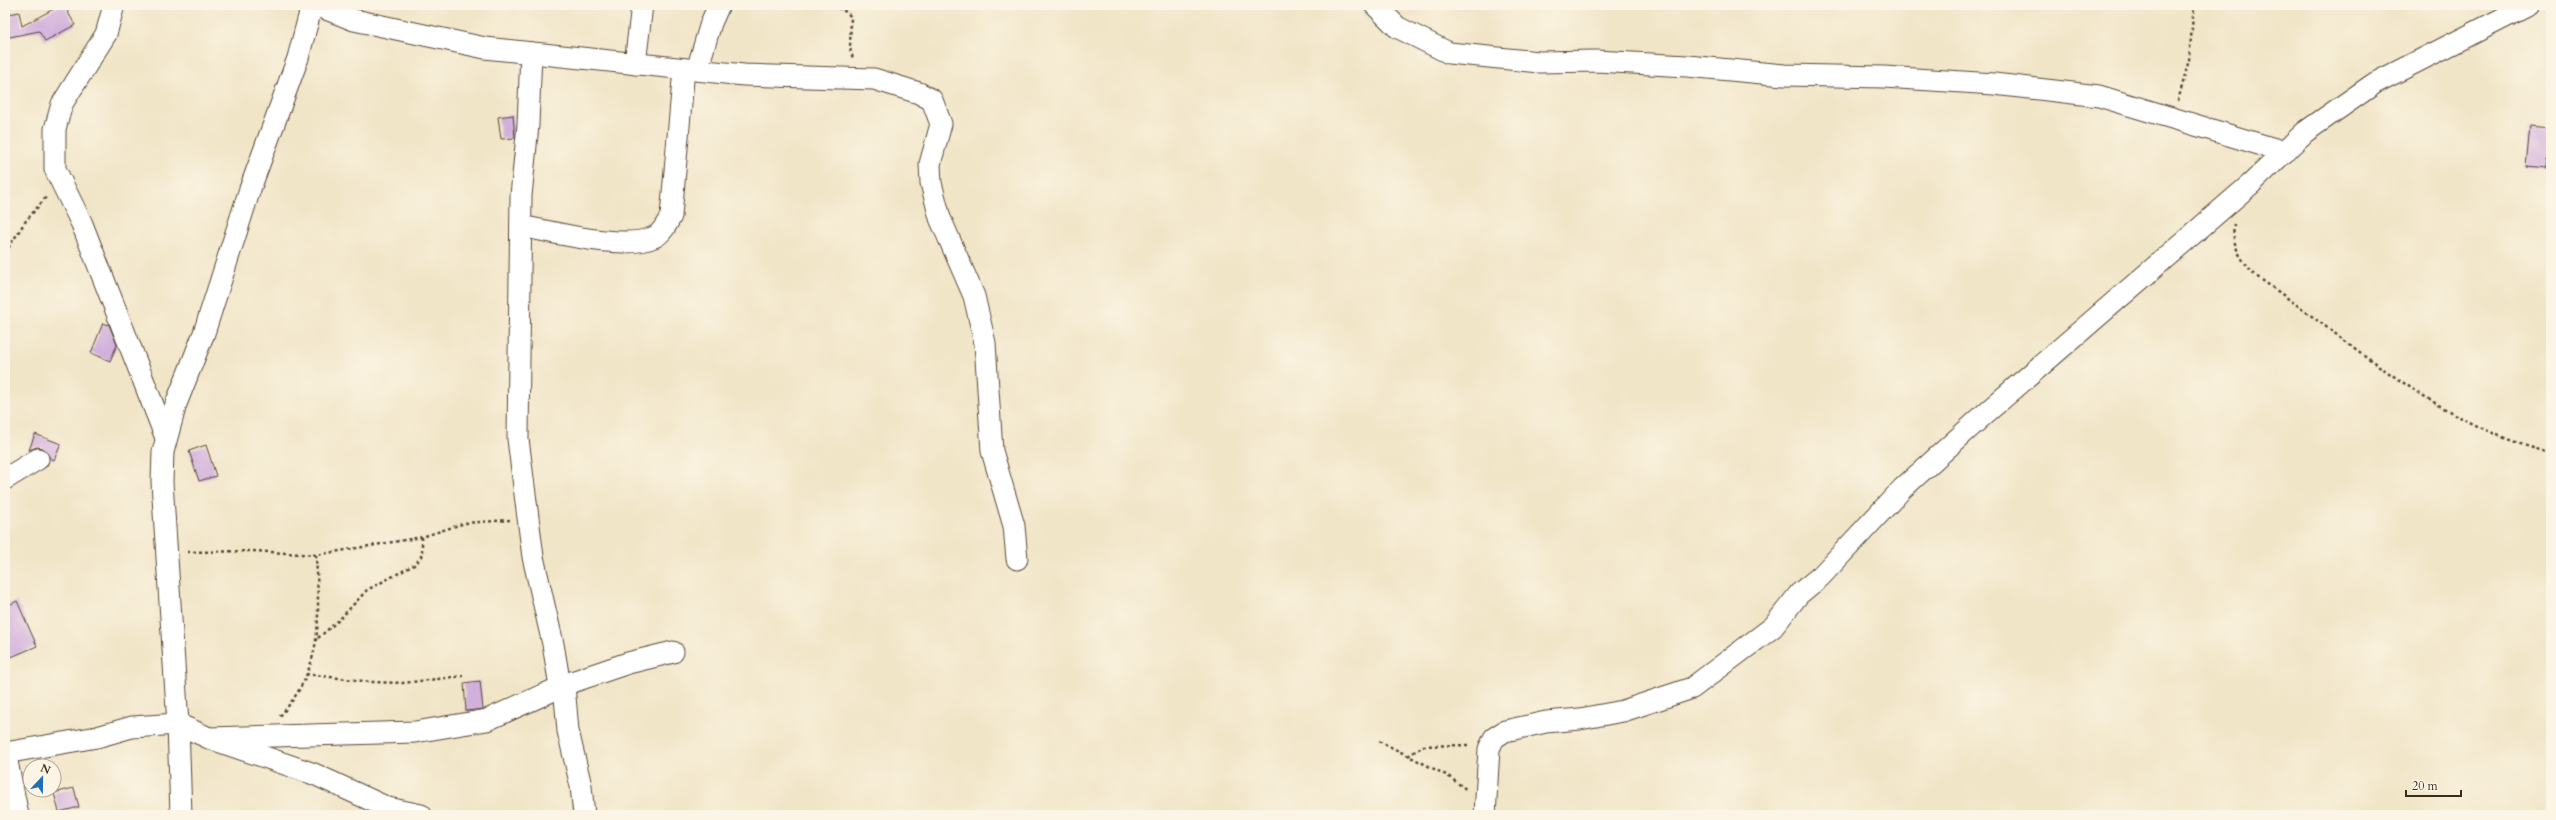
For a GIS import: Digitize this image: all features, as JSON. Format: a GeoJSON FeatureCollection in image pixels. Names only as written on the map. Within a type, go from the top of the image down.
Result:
{"type":"FeatureCollection","features":[{"type":"Feature","properties":{"kind":"street"},"geometry":{"type":"LineString","coordinates":[[114,5],[106,34],[75,81],[62,104],[55,129],[55,169],[82,224],[166,438]]}},
{"type":"Feature","properties":{"kind":"street"},"geometry":{"type":"LineString","coordinates":[[181,815],[178,724],[166,552],[162,452],[176,404],[204,333],[250,189],[298,58],[312,5]]}},
{"type":"Feature","properties":{"kind":"street"},"geometry":{"type":"LineString","coordinates":[[316,5],[354,20],[485,48],[744,75],[870,79],[919,93],[932,100],[941,124],[930,164],[931,183],[940,218],[974,296],[985,343],[992,451],[1014,526],[1017,559]]}},
{"type":"Feature","properties":{"kind":"street"},"geometry":{"type":"LineString","coordinates":[[635,64],[642,5]]}},
{"type":"Feature","properties":{"kind":"street"},"geometry":{"type":"LineString","coordinates":[[521,226],[616,242],[641,242],[656,237],[667,225],[671,216],[690,70],[719,5]]}},
{"type":"Feature","properties":{"kind":"street"},"geometry":{"type":"LineString","coordinates":[[1375,5],[1397,27],[1449,53],[1539,62],[1596,61],[1687,66],[1784,76],[1884,77],[1994,84],[2099,96],[2285,152]]}},
{"type":"Feature","properties":{"kind":"street"},"geometry":{"type":"LineString","coordinates":[[1486,812],[1489,749],[1496,737],[1505,731],[1518,728],[1623,711],[1692,688],[1773,627],[1798,594],[1820,576],[1903,488],[1993,407],[2239,194],[2305,132],[2375,83],[2529,5]]}},
{"type":"Feature","properties":{"kind":"street"},"geometry":{"type":"LineString","coordinates":[[531,53],[521,226],[518,439],[533,557],[562,686],[568,731],[580,786],[584,815]]}},
{"type":"Feature","properties":{"kind":"street"},"geometry":{"type":"LineString","coordinates":[[5,479],[38,459]]}},
{"type":"Feature","properties":{"kind":"street"},"geometry":{"type":"LineString","coordinates":[[209,738],[415,732],[458,726],[487,720],[562,686],[628,663],[673,652]]}},
{"type":"Feature","properties":{"kind":"street"},"geometry":{"type":"LineString","coordinates":[[18,815],[5,753],[98,737],[132,726],[178,724],[209,738],[314,774],[389,812],[421,815]]}},
{"type":"Feature","properties":{"kind":"path"},"geometry":{"type":"LineString","coordinates":[[814,5],[841,9],[851,17],[850,48],[853,59],[870,79]]}},
{"type":"Feature","properties":{"kind":"path"},"geometry":{"type":"LineString","coordinates":[[2176,118],[2189,60],[2194,5]]}},
{"type":"Feature","properties":{"kind":"path"},"geometry":{"type":"LineString","coordinates":[[5,253],[25,222],[61,181]]}},
{"type":"Feature","properties":{"kind":"path"},"geometry":{"type":"LineString","coordinates":[[2239,194],[2234,228],[2235,247],[2241,261],[2256,276],[2451,413],[2504,439],[2551,453]]}},
{"type":"Feature","properties":{"kind":"path"},"geometry":{"type":"LineString","coordinates":[[166,552],[254,551],[316,555],[422,537],[465,523],[528,518]]}},
{"type":"Feature","properties":{"kind":"path"},"geometry":{"type":"LineString","coordinates":[[318,638],[339,620],[367,590],[416,564],[422,555],[422,537]]}},
{"type":"Feature","properties":{"kind":"path"},"geometry":{"type":"LineString","coordinates":[[263,736],[298,693],[318,638],[316,555]]}},
{"type":"Feature","properties":{"kind":"path"},"geometry":{"type":"LineString","coordinates":[[306,674],[371,682],[403,683],[463,676]]}},
{"type":"Feature","properties":{"kind":"path"},"geometry":{"type":"LineString","coordinates":[[1408,756],[1423,746],[1465,746],[1496,737]]}},
{"type":"Feature","properties":{"kind":"path"},"geometry":{"type":"LineString","coordinates":[[1379,741],[1455,780],[1486,812]]}},
{"type":"Feature","properties":{"kind":"building"},"geometry":{"type":"Polygon","coordinates":[[[61,5],[64,5],[75,25],[45,41],[39,31],[5,38],[5,15],[19,12],[22,26],[61,5]]]}},
{"type":"Feature","properties":{"kind":"building"},"geometry":{"type":"Polygon","coordinates":[[[513,115],[515,138],[501,139],[498,117],[513,115]]]}},
{"type":"Feature","properties":{"kind":"building"},"geometry":{"type":"Polygon","coordinates":[[[2530,126],[2551,128],[2547,169],[2526,167],[2530,126]]]}},
{"type":"Feature","properties":{"kind":"building"},"geometry":{"type":"Polygon","coordinates":[[[103,323],[109,325],[117,345],[110,361],[91,353],[103,323]]]}},
{"type":"Feature","properties":{"kind":"building"},"geometry":{"type":"Polygon","coordinates":[[[35,434],[61,444],[54,460],[50,458],[43,448],[37,447],[29,450],[35,434]]]}},
{"type":"Feature","properties":{"kind":"building"},"geometry":{"type":"Polygon","coordinates":[[[206,445],[216,476],[199,481],[189,451],[206,445]]]}},
{"type":"Feature","properties":{"kind":"building"},"geometry":{"type":"Polygon","coordinates":[[[17,601],[37,646],[9,658],[5,649],[5,607],[17,601]]]}},
{"type":"Feature","properties":{"kind":"building"},"geometry":{"type":"Polygon","coordinates":[[[480,681],[483,709],[466,711],[464,683],[480,681]]]}},
{"type":"Feature","properties":{"kind":"building"},"geometry":{"type":"Polygon","coordinates":[[[74,788],[79,807],[59,812],[55,798],[62,798],[62,791],[74,788]]]}}]}
